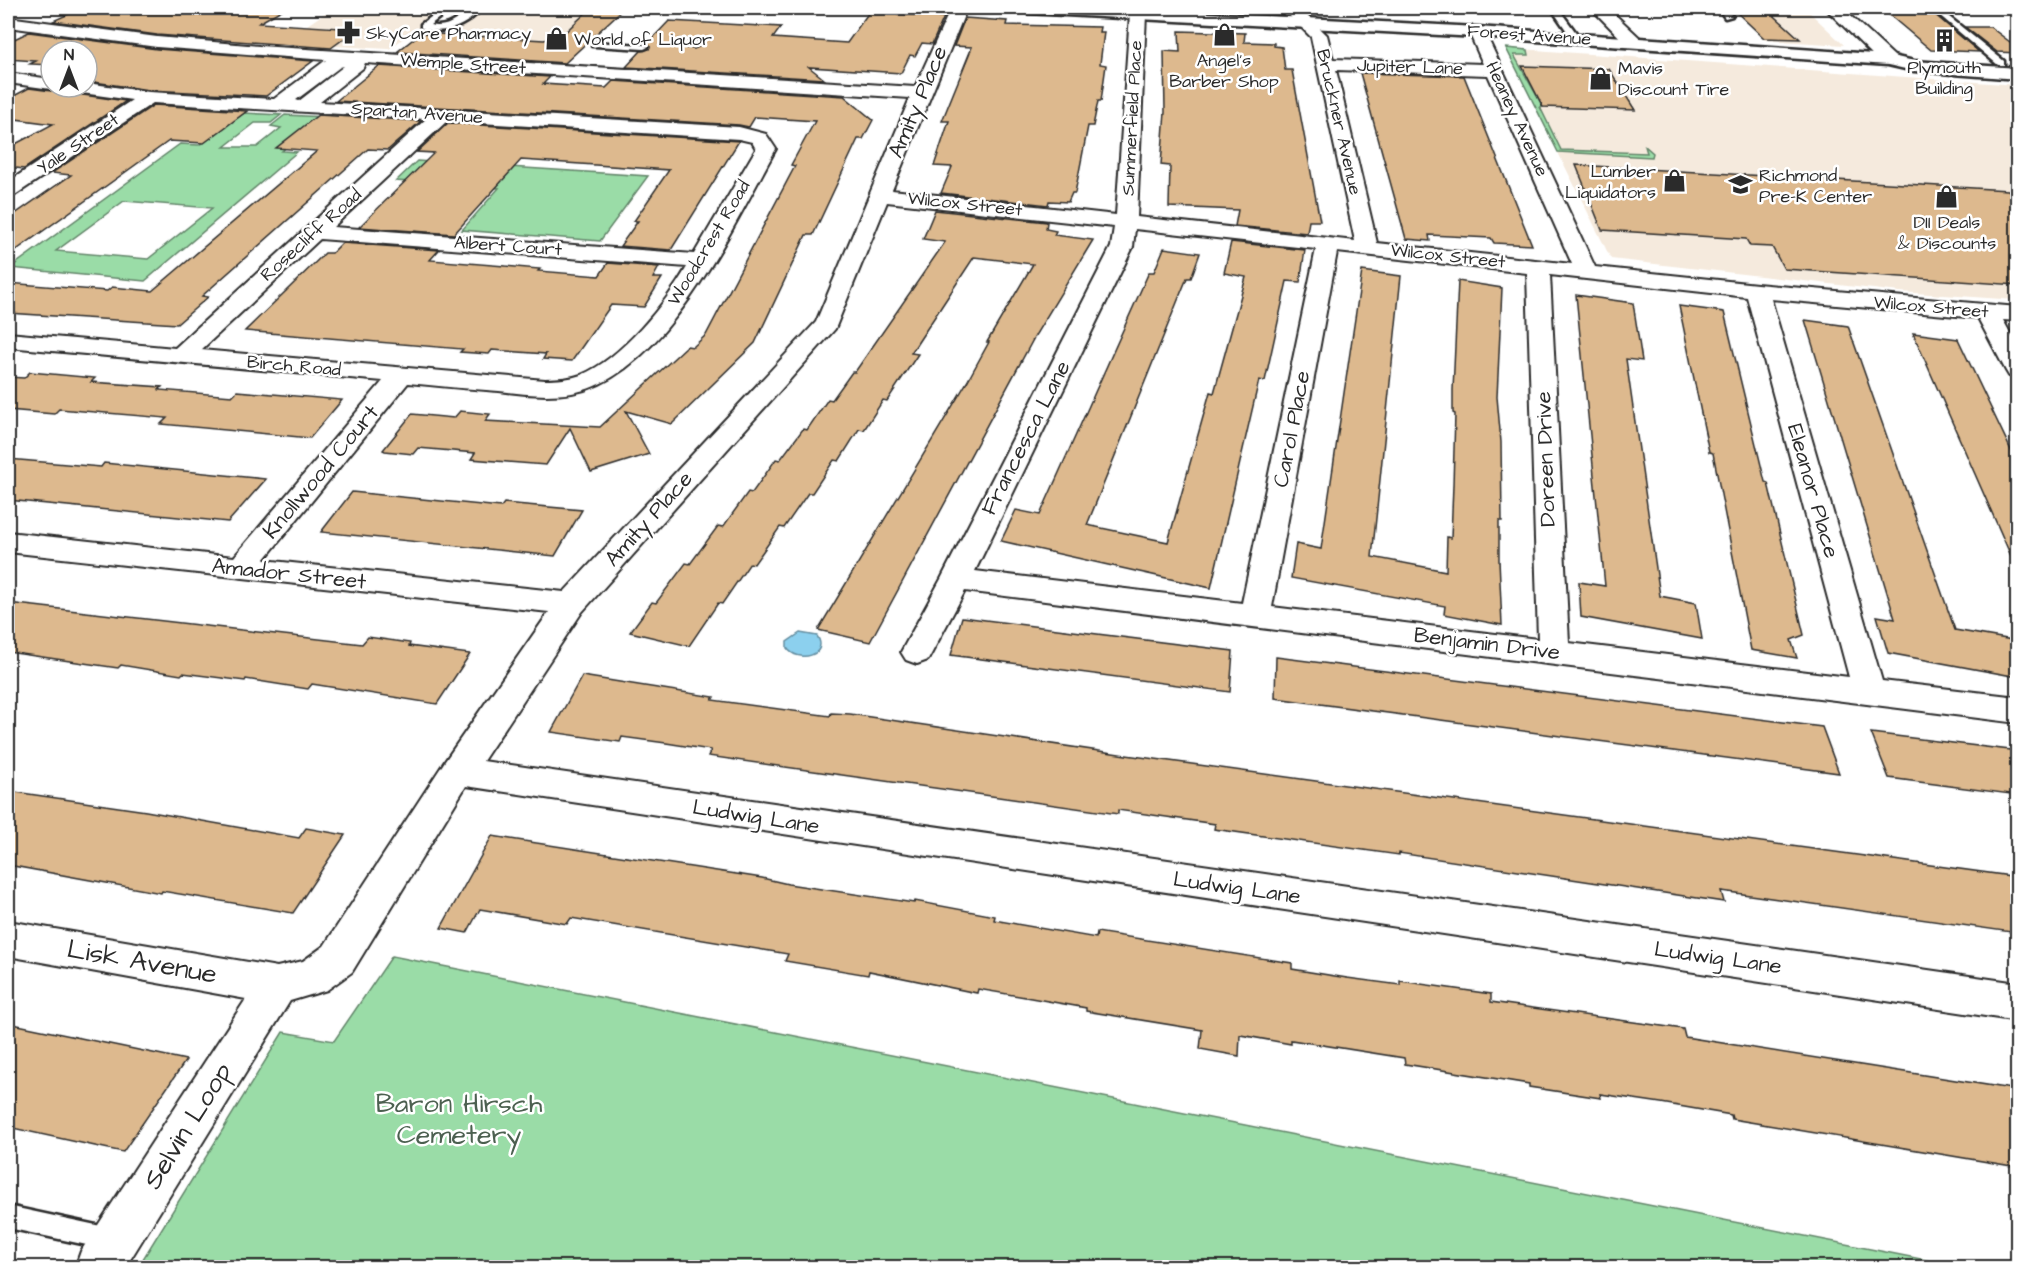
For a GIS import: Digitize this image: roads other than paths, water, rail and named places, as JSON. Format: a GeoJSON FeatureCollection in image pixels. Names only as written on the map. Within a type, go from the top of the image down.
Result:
{"type":"FeatureCollection","features":[{"type":"Feature","properties":{"kind":"main road","name":"Forest Avenue"},"geometry":{"type":"LineString","coordinates":[[1027,8],[1093,9],[1138,14],[1576,38],[1888,60],[1914,66],[2018,74]]}},
{"type":"Feature","properties":{"kind":"main road","name":"Forest Avenue"},"geometry":{"type":"LineString","coordinates":[[1888,60],[1907,57],[2009,64]]}},
{"type":"Feature","properties":{"kind":"street","name":"Amity Place"},"geometry":{"type":"LineString","coordinates":[[277,986],[313,977],[338,959],[457,771],[571,604],[827,324],[878,195],[959,8]]}},
{"type":"Feature","properties":{"kind":"street","name":"Bruckner Avenue"},"geometry":{"type":"LineString","coordinates":[[1290,8],[1319,34],[1367,248]]}},
{"type":"Feature","properties":{"kind":"street"},"geometry":{"type":"LineString","coordinates":[[1599,8],[1634,42]]}},
{"type":"Feature","properties":{"kind":"street"},"geometry":{"type":"LineString","coordinates":[[1833,8],[1888,60]]}},
{"type":"Feature","properties":{"kind":"street"},"geometry":{"type":"LineString","coordinates":[[2013,8],[2018,11]]}},
{"type":"Feature","properties":{"kind":"street","name":"Summerfield Place"},"geometry":{"type":"LineString","coordinates":[[1126,221],[1138,14]]}},
{"type":"Feature","properties":{"kind":"street","name":"Wemple Street"},"geometry":{"type":"LineString","coordinates":[[8,22],[157,42],[353,58],[921,93]]}},
{"type":"Feature","properties":{"kind":"street","name":"Heaney Avenue"},"geometry":{"type":"LineString","coordinates":[[1477,32],[1586,271]]}},
{"type":"Feature","properties":{"kind":"street"},"geometry":{"type":"LineString","coordinates":[[278,105],[334,63],[353,58],[357,64],[304,106]]}},
{"type":"Feature","properties":{"kind":"street","name":"Jupiter Lane"},"geometry":{"type":"LineString","coordinates":[[1325,64],[1494,70]]}},
{"type":"Feature","properties":{"kind":"street"},"geometry":{"type":"LineString","coordinates":[[8,78],[39,82]]}},
{"type":"Feature","properties":{"kind":"street","name":"Spartan Avenue"},"geometry":{"type":"LineString","coordinates":[[99,90],[149,97],[739,133],[759,138]]}},
{"type":"Feature","properties":{"kind":"street","name":"Yale Street"},"geometry":{"type":"LineString","coordinates":[[10,188],[149,97]]}},
{"type":"Feature","properties":{"kind":"street","name":"Rosecliff Road"},"geometry":{"type":"LineString","coordinates":[[180,356],[442,115]]}},
{"type":"Feature","properties":{"kind":"street","name":"Woodcrest Road"},"geometry":{"type":"LineString","coordinates":[[579,384],[608,370],[668,311],[702,261],[766,149],[759,138]]}},
{"type":"Feature","properties":{"kind":"street","name":"Wilcox Street"},"geometry":{"type":"LineString","coordinates":[[878,195],[1757,291],[2018,314]]}},
{"type":"Feature","properties":{"kind":"street","name":"Francesca Lane"},"geometry":{"type":"LineString","coordinates":[[917,652],[956,579],[1122,247],[1126,221]]}},
{"type":"Feature","properties":{"kind":"street","name":"Albert Court"},"geometry":{"type":"LineString","coordinates":[[315,232],[702,261]]}},
{"type":"Feature","properties":{"kind":"street","name":"Carol Place"},"geometry":{"type":"LineString","coordinates":[[1255,615],[1328,244]]}},
{"type":"Feature","properties":{"kind":"street","name":"Doreen Drive"},"geometry":{"type":"LineString","coordinates":[[1538,266],[1554,652]]}},
{"type":"Feature","properties":{"kind":"street","name":"Eleanor Place"},"geometry":{"type":"LineString","coordinates":[[1757,291],[1869,691]]}},
{"type":"Feature","properties":{"kind":"street"},"geometry":{"type":"LineString","coordinates":[[1987,312],[2018,370]]}},
{"type":"Feature","properties":{"kind":"street","name":"Birch Road"},"geometry":{"type":"LineString","coordinates":[[8,340],[545,388],[579,384]]}},
{"type":"Feature","properties":{"kind":"street","name":"Knollwood Court"},"geometry":{"type":"LineString","coordinates":[[240,569],[402,375]]}},
{"type":"Feature","properties":{"kind":"street","name":"Amador Street"},"geometry":{"type":"LineString","coordinates":[[8,542],[571,604]]}},
{"type":"Feature","properties":{"kind":"street","name":"Benjamin Drive"},"geometry":{"type":"LineString","coordinates":[[956,579],[2018,710]]}},
{"type":"Feature","properties":{"kind":"street","name":"Ludwig Lane"},"geometry":{"type":"LineString","coordinates":[[457,771],[2018,1002]]}},
{"type":"Feature","properties":{"kind":"street","name":"Lisk Avenue"},"geometry":{"type":"LineString","coordinates":[[8,938],[277,986]]}},
{"type":"Feature","properties":{"kind":"street","name":"Selvin Loop"},"geometry":{"type":"LineString","coordinates":[[107,1254],[277,986]]}},
{"type":"Feature","properties":{"kind":"lane"},"geometry":{"type":"LineString","coordinates":[[448,8],[424,26],[440,29],[456,27],[479,8]]}},
{"type":"Feature","properties":{"kind":"lane"},"geometry":{"type":"LineString","coordinates":[[1554,8],[1576,38]]}},
{"type":"Feature","properties":{"kind":"lane"},"geometry":{"type":"LineString","coordinates":[[1721,8],[1728,16]]}},
{"type":"Feature","properties":{"kind":"lane"},"geometry":{"type":"LineString","coordinates":[[1934,8],[2009,64]]}},
{"type":"Feature","properties":{"kind":"lane"},"geometry":{"type":"LineString","coordinates":[[598,41],[647,44]]}},
{"type":"Feature","properties":{"kind":"lane"},"geometry":{"type":"LineString","coordinates":[[680,46],[693,47]]}},
{"type":"Feature","properties":{"kind":"lane"},"geometry":{"type":"LineString","coordinates":[[8,1217],[107,1254]]}},
{"type":"Feature","properties":{"kind":"water"},"geometry":{"type":"Polygon","coordinates":[[[800,633],[817,636],[820,643],[816,652],[811,655],[798,656],[787,648],[787,642],[800,633]]]}},
{"type":"Feature","properties":{"kind":"place","name":"SkyCare Pharmacy"},"geometry":{"type":"Point","coordinates":[348,33]}},
{"type":"Feature","properties":{"kind":"place","name":"Angel's Barber Shop"},"geometry":{"type":"Point","coordinates":[1224,34]}},
{"type":"Feature","properties":{"kind":"place","name":"World of Liquor"},"geometry":{"type":"Point","coordinates":[556,39]}},
{"type":"Feature","properties":{"kind":"place","name":"Plymouth Building"},"geometry":{"type":"Point","coordinates":[1944,41]}},
{"type":"Feature","properties":{"kind":"place","name":"Mavis Discount Tire"},"geometry":{"type":"Point","coordinates":[1600,78]}},
{"type":"Feature","properties":{"kind":"place","name":"Lumber Liquidators"},"geometry":{"type":"Point","coordinates":[1674,181]}},
{"type":"Feature","properties":{"kind":"place","name":"Richmond Pre-K Center"},"geometry":{"type":"Point","coordinates":[1741,185]}},
{"type":"Feature","properties":{"kind":"place","name":"DII Deals & Discounts"},"geometry":{"type":"Point","coordinates":[1947,196]}},
{"type":"Feature","properties":{"kind":"park label","name":"Baron Hirsch Cemetery"},"geometry":{"type":"Point","coordinates":[459,1120]}}]}
